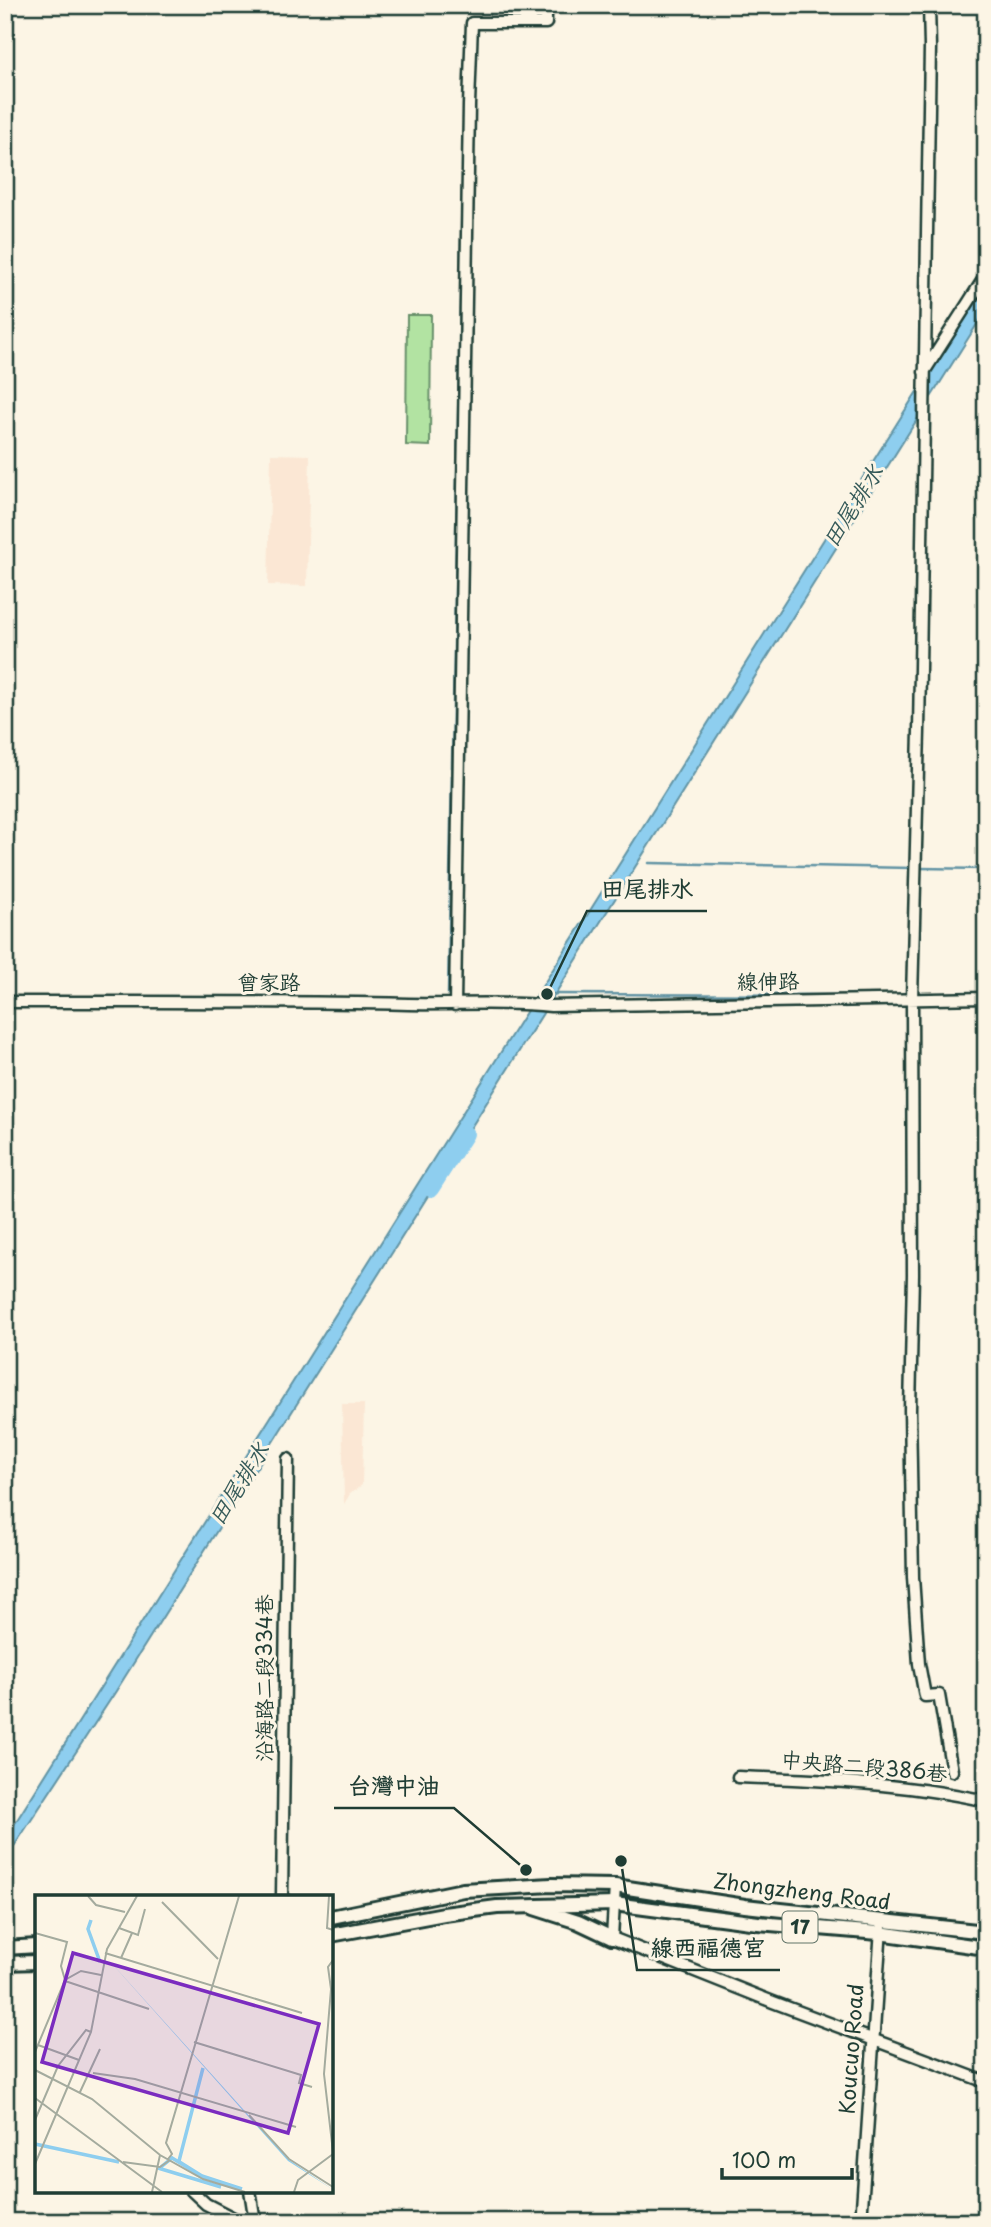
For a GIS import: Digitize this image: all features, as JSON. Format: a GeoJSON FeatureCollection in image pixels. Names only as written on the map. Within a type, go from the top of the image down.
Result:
{"type":"FeatureCollection","features":[{"type":"Feature","properties":{"kind":"main road","name":"17"},"geometry":{"type":"LineString","coordinates":[[332,1917],[463,1890],[551,1885],[615,1886]]}},
{"type":"Feature","properties":{"kind":"main road","name":"Zhongzheng Road"},"geometry":{"type":"LineString","coordinates":[[615,1886],[881,1927],[986,1948]]}},
{"type":"Feature","properties":{"kind":"main road","name":"17"},"geometry":{"type":"LineString","coordinates":[[332,1935],[444,1914],[527,1906],[614,1904]]}},
{"type":"Feature","properties":{"kind":"main road","name":"Zhongzheng Road"},"geometry":{"type":"LineString","coordinates":[[614,1904],[758,1923],[986,1932]]}},
{"type":"Feature","properties":{"kind":"main road"},"geometry":{"type":"LineString","coordinates":[[527,1906],[578,1922],[612,1938]]}},
{"type":"Feature","properties":{"kind":"main road"},"geometry":{"type":"LineString","coordinates":[[5,1948],[35,1946]]}},
{"type":"Feature","properties":{"kind":"main road"},"geometry":{"type":"LineString","coordinates":[[5,1964],[35,1962]]}},
{"type":"Feature","properties":{"kind":"street"},"geometry":{"type":"LineString","coordinates":[[455,1005],[472,23],[546,23],[546,5]]}},
{"type":"Feature","properties":{"kind":"street"},"geometry":{"type":"LineString","coordinates":[[929,5],[919,718],[912,999],[913,1275],[910,1410],[913,1577],[919,1664],[925,1696],[939,1695],[952,1771]]}},
{"type":"Feature","properties":{"kind":"street"},"geometry":{"type":"LineString","coordinates":[[924,372],[986,275]]}},
{"type":"Feature","properties":{"kind":"street","name":"線伸路"},"geometry":{"type":"LineString","coordinates":[[533,1004],[551,1006],[986,998]]}},
{"type":"Feature","properties":{"kind":"street","name":"曾家路"},"geometry":{"type":"LineString","coordinates":[[5,1002],[533,1004]]}},
{"type":"Feature","properties":{"kind":"street","name":"沿海路二段334巷"},"geometry":{"type":"LineString","coordinates":[[282,1895],[288,1460]]}},
{"type":"Feature","properties":{"kind":"street","name":"中央路二段386巷"},"geometry":{"type":"LineString","coordinates":[[738,1777],[841,1781],[921,1788],[986,1801]]}},
{"type":"Feature","properties":{"kind":"street"},"geometry":{"type":"LineString","coordinates":[[615,1886],[612,1938],[986,2082]]}},
{"type":"Feature","properties":{"kind":"street","name":"Koucuo Road"},"geometry":{"type":"LineString","coordinates":[[861,2222],[881,1927]]}},
{"type":"Feature","properties":{"kind":"street"},"geometry":{"type":"LineString","coordinates":[[193,2192],[206,2204],[241,2222]]}},
{"type":"Feature","properties":{"kind":"street"},"geometry":{"type":"LineString","coordinates":[[250,2192],[255,2222]]}},
{"type":"Feature","properties":{"kind":"shaded area"},"geometry":{"type":"Polygon","coordinates":[[[271,454],[310,455],[307,586],[268,585],[271,454]]]}},
{"type":"Feature","properties":{"kind":"shaded area"},"geometry":{"type":"Polygon","coordinates":[[[342,1404],[364,1404],[362,1485],[350,1494],[344,1504],[342,1404]]]}},
{"type":"Feature","properties":{"kind":"green space"},"geometry":{"type":"Polygon","coordinates":[[[407,315],[431,315],[430,446],[406,445],[407,315]]]}},
{"type":"Feature","properties":{"kind":"water"},"geometry":{"type":"Polygon","coordinates":[[[986,282],[986,310],[116,1691],[5,1860],[5,1839],[986,282]]]}},
{"type":"Feature","properties":{"kind":"waterway"},"geometry":{"type":"LineString","coordinates":[[448,994],[462,188]]}},
{"type":"Feature","properties":{"kind":"waterway"},"geometry":{"type":"LineString","coordinates":[[649,863],[912,868]]}},
{"type":"Feature","properties":{"kind":"waterway"},"geometry":{"type":"LineString","coordinates":[[919,868],[986,869]]}},
{"type":"Feature","properties":{"kind":"waterway"},"geometry":{"type":"LineString","coordinates":[[916,994],[986,993]]}},
{"type":"Feature","properties":{"kind":"waterway"},"geometry":{"type":"LineString","coordinates":[[552,994],[874,995]]}},
{"type":"Feature","properties":{"kind":"waterway"},"geometry":{"type":"LineString","coordinates":[[891,995],[909,995]]}},
{"type":"Feature","properties":{"kind":"waterway","name":"田尾排水"},"geometry":{"type":"LineString","coordinates":[[431,1189],[466,1134]]}},
{"type":"Feature","properties":{"kind":"waterway"},"geometry":{"type":"LineString","coordinates":[[5,1986],[15,1984]]}},
{"type":"Feature","properties":{"kind":"place","name":"田尾排水"},"geometry":{"type":"Point","coordinates":[547,994]}},
{"type":"Feature","properties":{"kind":"place","name":"線西福德宮"},"geometry":{"type":"Point","coordinates":[621,1861]}},
{"type":"Feature","properties":{"kind":"place","name":"台灣中油"},"geometry":{"type":"Point","coordinates":[526,1870]}}]}
